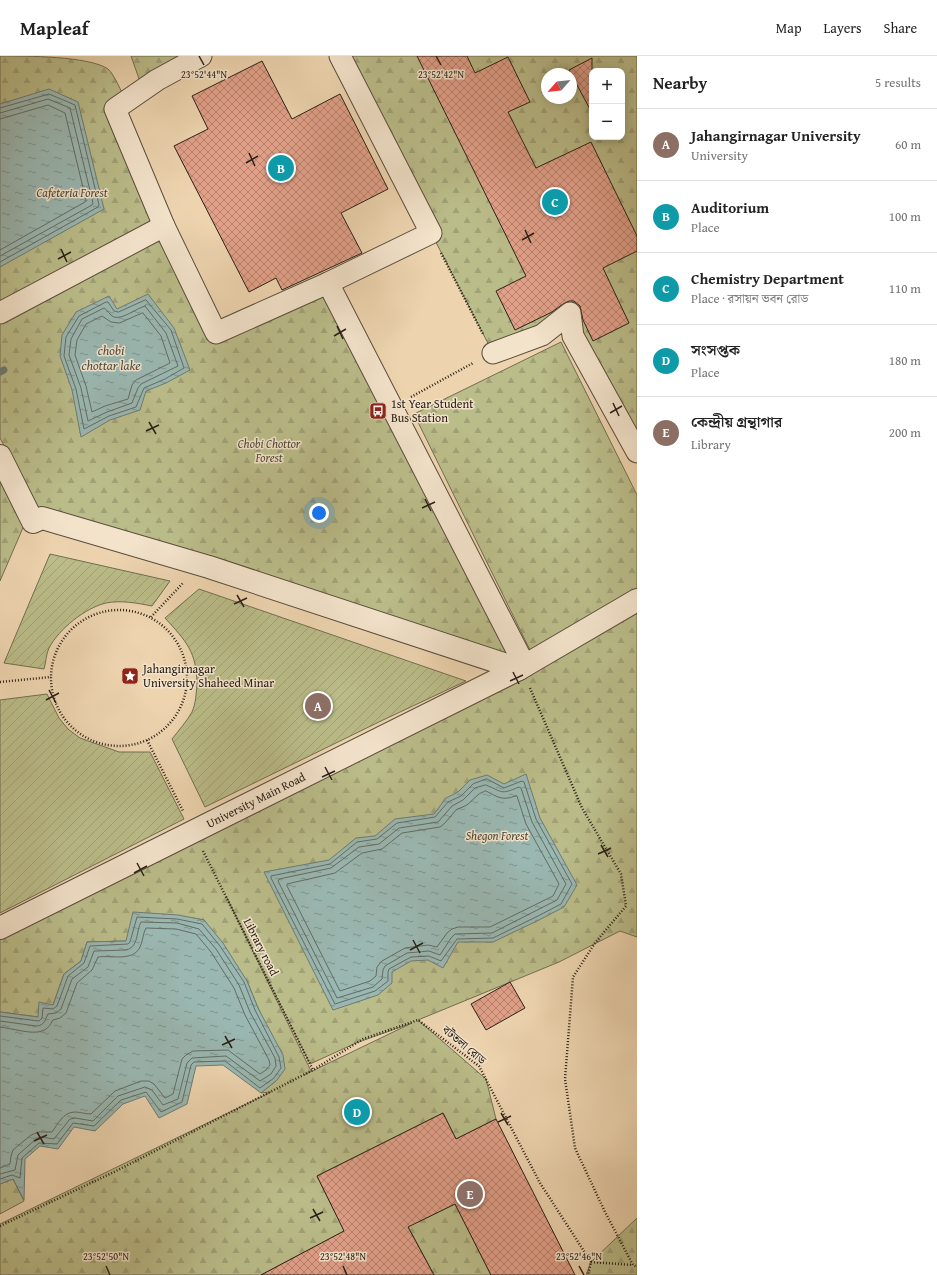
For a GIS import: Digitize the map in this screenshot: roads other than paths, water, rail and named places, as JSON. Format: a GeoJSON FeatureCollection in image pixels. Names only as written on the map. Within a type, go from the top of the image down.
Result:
{"type":"FeatureCollection","features":[{"type":"Feature","properties":{"kind":"street"},"geometry":{"type":"LineString","coordinates":[[197,57],[157,80],[115,109],[164,226],[216,333],[328,283],[431,233],[340,56]]}},
{"type":"Feature","properties":{"kind":"street"},"geometry":{"type":"LineString","coordinates":[[0,313],[164,226]]}},
{"type":"Feature","properties":{"kind":"street"},"geometry":{"type":"LineString","coordinates":[[328,283],[392,407],[522,668]]}},
{"type":"Feature","properties":{"kind":"street"},"geometry":{"type":"LineString","coordinates":[[493,353],[542,335],[570,313],[573,336],[637,452]]}},
{"type":"Feature","properties":{"kind":"street"},"geometry":{"type":"LineString","coordinates":[[0,438],[37,520]]}},
{"type":"Feature","properties":{"kind":"street"},"geometry":{"type":"LineString","coordinates":[[0,456],[37,520],[201,564],[522,668]]}},
{"type":"Feature","properties":{"kind":"street","name":"University Main Road"},"geometry":{"type":"LineString","coordinates":[[0,928],[522,668],[637,600]]}},
{"type":"Feature","properties":{"kind":"water"},"geometry":{"type":"Polygon","coordinates":[[[49,89],[78,102],[104,209],[0,267],[0,104],[49,89]]]}},
{"type":"Feature","properties":{"kind":"water","name":"chobi chottar lake"},"geometry":{"type":"Polygon","coordinates":[[[148,294],[174,328],[190,370],[166,383],[146,391],[140,410],[110,420],[81,437],[72,390],[60,356],[62,335],[76,312],[109,296],[117,309],[148,294]]]}},
{"type":"Feature","properties":{"kind":"water"},"geometry":{"type":"Polygon","coordinates":[[[526,774],[540,818],[577,885],[564,907],[493,942],[458,942],[443,968],[428,960],[411,961],[392,972],[392,983],[378,995],[333,1010],[264,872],[329,860],[356,838],[375,836],[395,819],[434,814],[446,798],[458,792],[470,780],[487,775],[504,784],[526,774]]]}},
{"type":"Feature","properties":{"kind":"water"},"geometry":{"type":"Polygon","coordinates":[[[133,912],[178,915],[204,920],[223,943],[247,981],[258,1008],[283,1055],[285,1069],[277,1080],[261,1093],[223,1065],[196,1066],[187,1104],[159,1118],[145,1096],[123,1104],[95,1131],[74,1127],[58,1149],[40,1146],[25,1159],[24,1200],[13,1179],[0,1184],[0,1012],[38,1017],[39,1002],[53,1005],[64,974],[81,961],[87,942],[126,941],[133,912]]]}},
{"type":"Feature","properties":{"kind":"waterway"},"geometry":{"type":"LineString","coordinates":[[0,372],[4,370]]}},
{"type":"Feature","properties":{"kind":"place","name":"Auditorium"},"geometry":{"type":"Point","coordinates":[281,168]}},
{"type":"Feature","properties":{"kind":"place","name":"Chemistry Department"},"geometry":{"type":"Point","coordinates":[555,202]}},
{"type":"Feature","properties":{"kind":"place","name":"1st Year Student Bus Station"},"geometry":{"type":"Point","coordinates":[378,411]}},
{"type":"Feature","properties":{"kind":"place","name":"Jahangirnagar University Shaheed Minar"},"geometry":{"type":"Point","coordinates":[130,676]}},
{"type":"Feature","properties":{"kind":"place","name":"Jahangirnagar University"},"geometry":{"type":"Point","coordinates":[318,706]}},
{"type":"Feature","properties":{"kind":"place","name":"সংসপ্তক"},"geometry":{"type":"Point","coordinates":[357,1112]}},
{"type":"Feature","properties":{"kind":"place","name":"কেন্দ্রীয় গ্রন্থাগার"},"geometry":{"type":"Point","coordinates":[470,1194]}},
{"type":"Feature","properties":{"kind":"park label","name":"Cafeteria Forest"},"geometry":{"type":"Point","coordinates":[72,193]}},
{"type":"Feature","properties":{"kind":"park label","name":"Chobi Chottor Forest"},"geometry":{"type":"Point","coordinates":[269,451]}},
{"type":"Feature","properties":{"kind":"park label","name":"Shegon Forest"},"geometry":{"type":"Point","coordinates":[497,836]}}]}
